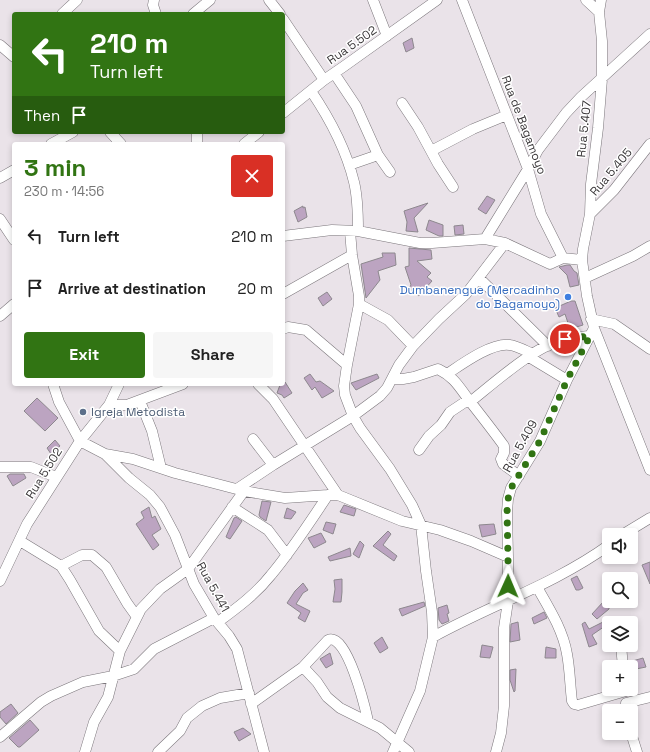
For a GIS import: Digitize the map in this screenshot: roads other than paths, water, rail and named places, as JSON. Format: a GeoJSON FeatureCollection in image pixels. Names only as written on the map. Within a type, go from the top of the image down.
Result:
{"type":"FeatureCollection","features":[{"type":"Feature","properties":{"kind":"street"},"geometry":{"type":"LineString","coordinates":[[64,12],[78,0]]}},
{"type":"Feature","properties":{"kind":"street"},"geometry":{"type":"LineString","coordinates":[[154,0],[153,5],[155,12]]}},
{"type":"Feature","properties":{"kind":"street"},"geometry":{"type":"LineString","coordinates":[[269,0],[278,12]]}},
{"type":"Feature","properties":{"kind":"street"},"geometry":{"type":"LineString","coordinates":[[373,0],[387,36]]}},
{"type":"Feature","properties":{"kind":"street","name":"Rua de Bagamoyo"},"geometry":{"type":"LineString","coordinates":[[462,0],[528,169],[541,214],[563,258]]}},
{"type":"Feature","properties":{"kind":"street"},"geometry":{"type":"LineString","coordinates":[[586,0],[599,12]]}},
{"type":"Feature","properties":{"kind":"street","name":"Rua 5.407"},"geometry":{"type":"LineString","coordinates":[[582,260],[590,214],[591,184],[598,134],[602,79],[602,41],[599,12],[601,0]]}},
{"type":"Feature","properties":{"kind":"street","name":"Rua 5.502"},"geometry":{"type":"LineString","coordinates":[[285,111],[324,80],[387,36],[433,1]]}},
{"type":"Feature","properties":{"kind":"street"},"geometry":{"type":"LineString","coordinates":[[197,12],[208,7]]}},
{"type":"Feature","properties":{"kind":"street"},"geometry":{"type":"LineString","coordinates":[[285,22],[324,80]]}},
{"type":"Feature","properties":{"kind":"street"},"geometry":{"type":"LineString","coordinates":[[485,238],[528,169],[538,150],[566,113],[581,97],[650,34]]}},
{"type":"Feature","properties":{"kind":"street"},"geometry":{"type":"LineString","coordinates":[[0,45],[12,55]]}},
{"type":"Feature","properties":{"kind":"street"},"geometry":{"type":"LineString","coordinates":[[334,73],[356,106],[378,155],[390,172]]}},
{"type":"Feature","properties":{"kind":"street"},"geometry":{"type":"LineString","coordinates":[[311,91],[324,111],[338,138],[355,183],[357,203],[352,255],[359,304],[347,366],[344,386],[345,395],[354,416],[374,448],[390,469],[412,505],[421,525],[434,637],[420,691],[395,747]]}},
{"type":"Feature","properties":{"kind":"street"},"geometry":{"type":"LineString","coordinates":[[402,103],[418,127],[438,164],[453,187]]}},
{"type":"Feature","properties":{"kind":"street"},"geometry":{"type":"LineString","coordinates":[[431,150],[473,129],[507,115]]}},
{"type":"Feature","properties":{"kind":"street"},"geometry":{"type":"LineString","coordinates":[[55,142],[69,134]]}},
{"type":"Feature","properties":{"kind":"street"},"geometry":{"type":"LineString","coordinates":[[112,134],[120,142]]}},
{"type":"Feature","properties":{"kind":"street"},"geometry":{"type":"LineString","coordinates":[[246,142],[256,134]]}},
{"type":"Feature","properties":{"kind":"street","name":"Rua 5.405"},"geometry":{"type":"LineString","coordinates":[[590,214],[614,190],[650,144]]}},
{"type":"Feature","properties":{"kind":"street"},"geometry":{"type":"LineString","coordinates":[[349,165],[378,155]]}},
{"type":"Feature","properties":{"kind":"street"},"geometry":{"type":"LineString","coordinates":[[0,178],[12,171]]}},
{"type":"Feature","properties":{"kind":"street"},"geometry":{"type":"LineString","coordinates":[[0,219],[12,237]]}},
{"type":"Feature","properties":{"kind":"street"},"geometry":{"type":"LineString","coordinates":[[285,236],[332,230],[354,231],[420,243],[485,238],[505,244],[550,264],[563,258],[582,260],[592,328],[650,470]]}},
{"type":"Feature","properties":{"kind":"street"},"geometry":{"type":"LineString","coordinates":[[85,752],[94,722],[102,707],[107,702],[120,651],[136,616],[146,602],[160,589],[188,569],[232,507],[241,490],[272,465],[354,416],[380,396],[387,388],[399,365],[413,346],[466,294],[505,244]]}},
{"type":"Feature","properties":{"kind":"street"},"geometry":{"type":"LineString","coordinates":[[585,278],[633,256],[650,246]]}},
{"type":"Feature","properties":{"kind":"street"},"geometry":{"type":"LineString","coordinates":[[285,293],[352,255]]}},
{"type":"Feature","properties":{"kind":"street"},"geometry":{"type":"LineString","coordinates":[[479,278],[548,346]]}},
{"type":"Feature","properties":{"kind":"street"},"geometry":{"type":"LineString","coordinates":[[359,304],[388,320],[413,346]]}},
{"type":"Feature","properties":{"kind":"street"},"geometry":{"type":"LineString","coordinates":[[0,316],[12,306]]}},
{"type":"Feature","properties":{"kind":"street"},"geometry":{"type":"LineString","coordinates":[[419,450],[429,436],[441,425],[450,412],[465,402],[470,402],[531,355],[548,346],[592,328],[614,324],[650,349]]}},
{"type":"Feature","properties":{"kind":"street"},"geometry":{"type":"LineString","coordinates":[[285,325],[306,330],[347,366]]}},
{"type":"Feature","properties":{"kind":"street","name":"Rua 5.409"},"geometry":{"type":"LineString","coordinates":[[496,752],[501,733],[504,706],[504,628],[508,601],[508,499],[511,488],[540,441],[592,328]]}},
{"type":"Feature","properties":{"kind":"street"},"geometry":{"type":"LineString","coordinates":[[447,374],[480,354],[497,346],[510,345],[531,355],[567,380]]}},
{"type":"Feature","properties":{"kind":"street"},"geometry":{"type":"LineString","coordinates":[[392,379],[414,377],[435,369],[447,374],[457,383],[504,446],[505,450],[501,461],[519,476]]}},
{"type":"Feature","properties":{"kind":"street"},"geometry":{"type":"LineString","coordinates":[[54,386],[59,402],[80,441],[105,454],[133,459],[175,473],[241,490],[285,498],[333,495],[402,521],[440,530],[508,557]]}},
{"type":"Feature","properties":{"kind":"street","name":"Rua 5.502"},"geometry":{"type":"LineString","coordinates":[[0,581],[27,524],[80,441],[109,406],[118,386]]}},
{"type":"Feature","properties":{"kind":"street"},"geometry":{"type":"LineString","coordinates":[[109,406],[127,405],[178,386]]}},
{"type":"Feature","properties":{"kind":"street"},"geometry":{"type":"LineString","coordinates":[[260,386],[273,399],[304,446],[333,495]]}},
{"type":"Feature","properties":{"kind":"street"},"geometry":{"type":"LineString","coordinates":[[140,401],[152,431],[161,468]]}},
{"type":"Feature","properties":{"kind":"street"},"geometry":{"type":"LineString","coordinates":[[253,439],[272,465]]}},
{"type":"Feature","properties":{"kind":"street","name":"Rua 5.441"},"geometry":{"type":"LineString","coordinates":[[105,454],[128,478],[150,495],[160,507],[175,534],[194,584],[216,620],[237,649],[264,752]]}},
{"type":"Feature","properties":{"kind":"street"},"geometry":{"type":"LineString","coordinates":[[0,467],[31,467],[56,477]]}},
{"type":"Feature","properties":{"kind":"street"},"geometry":{"type":"LineString","coordinates":[[0,737],[41,702],[51,696],[83,682],[113,676],[134,669],[154,649],[216,620],[246,601],[270,576],[333,495]]}},
{"type":"Feature","properties":{"kind":"street"},"geometry":{"type":"LineString","coordinates":[[232,507],[268,530],[287,555]]}},
{"type":"Feature","properties":{"kind":"street"},"geometry":{"type":"LineString","coordinates":[[634,528],[650,518]]}},
{"type":"Feature","properties":{"kind":"street"},"geometry":{"type":"LineString","coordinates":[[20,541],[61,566],[100,631],[120,651]]}},
{"type":"Feature","properties":{"kind":"street"},"geometry":{"type":"LineString","coordinates":[[434,637],[467,618],[537,587],[577,566],[602,550]]}},
{"type":"Feature","properties":{"kind":"street"},"geometry":{"type":"LineString","coordinates":[[61,566],[82,555],[92,555],[106,567],[136,616]]}},
{"type":"Feature","properties":{"kind":"street"},"geometry":{"type":"LineString","coordinates":[[537,587],[555,619],[562,637],[567,654],[572,701],[574,704],[578,705],[607,696]]}},
{"type":"Feature","properties":{"kind":"street"},"geometry":{"type":"LineString","coordinates":[[251,704],[304,667],[328,640],[335,639],[349,660],[364,702],[368,720]]}},
{"type":"Feature","properties":{"kind":"street"},"geometry":{"type":"LineString","coordinates":[[304,667],[327,697],[340,708],[354,716],[368,720],[380,728],[395,747],[409,752]]}},
{"type":"Feature","properties":{"kind":"street"},"geometry":{"type":"LineString","coordinates":[[158,752],[180,731],[187,718],[202,706],[220,698],[249,693]]}},
{"type":"Feature","properties":{"kind":"street"},"geometry":{"type":"LineString","coordinates":[[633,704],[650,697]]}},
{"type":"Feature","properties":{"kind":"street"},"geometry":{"type":"LineString","coordinates":[[633,740],[637,752]]}},
{"type":"Feature","properties":{"kind":"place","name":"Dumbanengue (Mercadinho do Bagamoyo)"},"geometry":{"type":"Point","coordinates":[568,297]}},
{"type":"Feature","properties":{"kind":"place","name":"Igreja Metodista"},"geometry":{"type":"Point","coordinates":[83,412]}}]}
